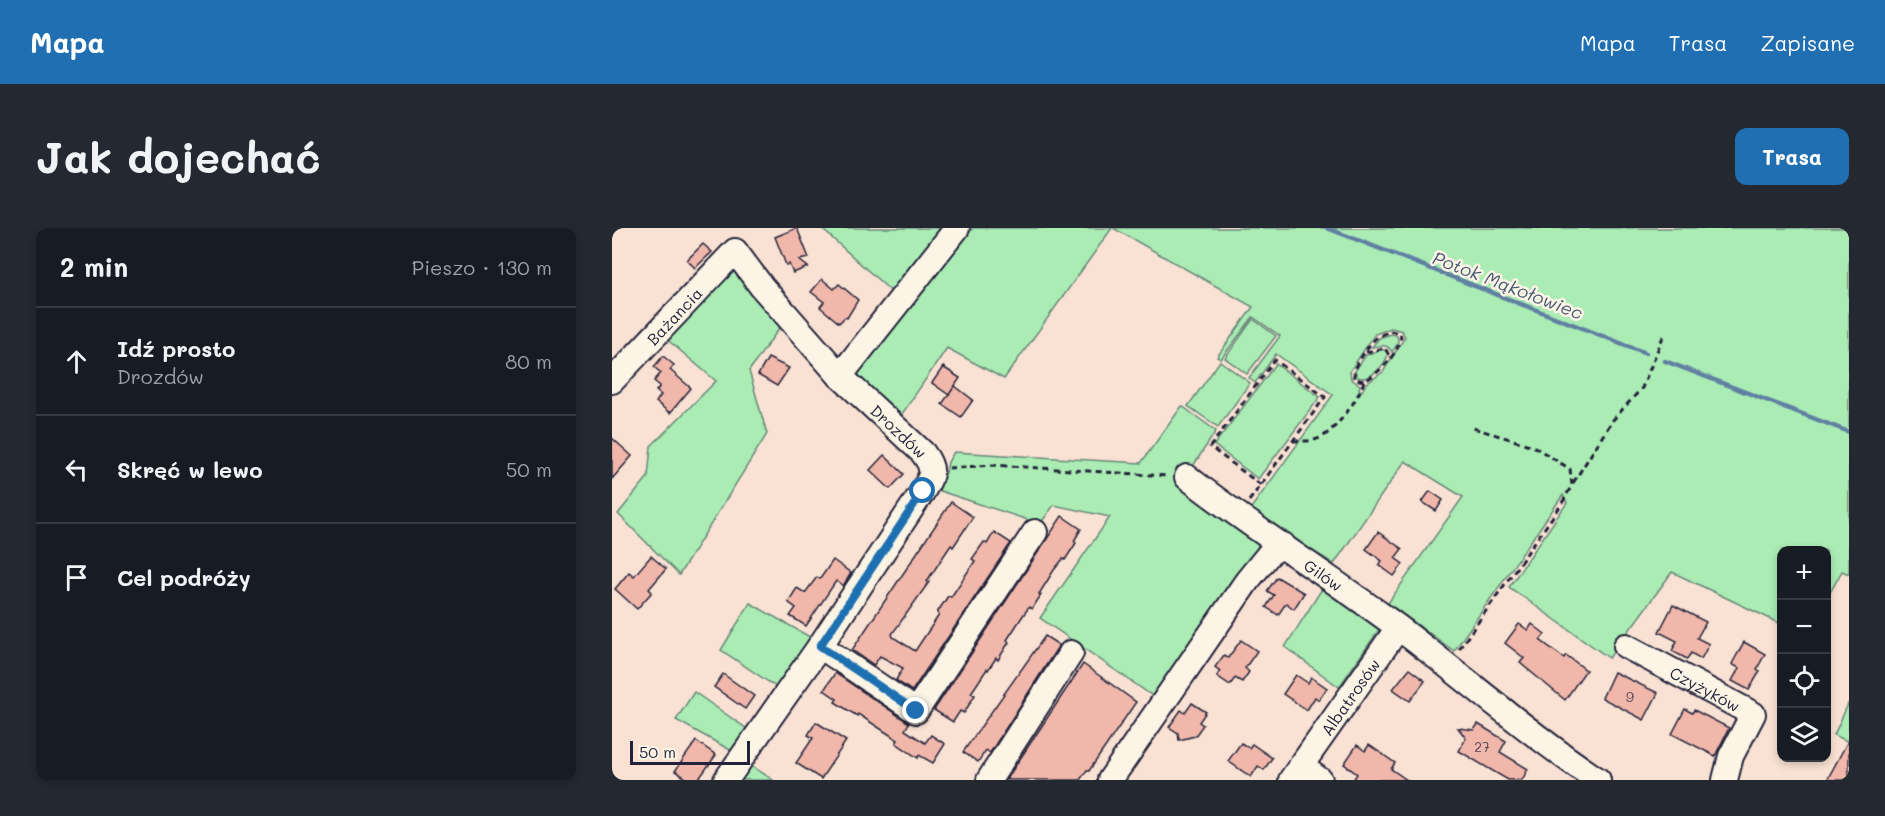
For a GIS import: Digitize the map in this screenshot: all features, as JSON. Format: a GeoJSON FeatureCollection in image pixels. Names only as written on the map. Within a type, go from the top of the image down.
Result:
{"type":"FeatureCollection","features":[{"type":"Feature","properties":{"kind":"street"},"geometry":{"type":"LineString","coordinates":[[840,376],[957,228]]}},
{"type":"Feature","properties":{"kind":"street","name":"Drozdów"},"geometry":{"type":"LineString","coordinates":[[726,780],[820,646],[923,491],[932,472],[930,463],[923,453],[840,376],[762,287],[735,251]]}},
{"type":"Feature","properties":{"kind":"street","name":"Bażancia"},"geometry":{"type":"LineString","coordinates":[[612,381],[735,251]]}},
{"type":"Feature","properties":{"kind":"street","name":"Gilów"},"geometry":{"type":"LineString","coordinates":[[1187,477],[1238,516],[1284,545],[1398,628],[1598,780]]}},
{"type":"Feature","properties":{"kind":"street"},"geometry":{"type":"LineString","coordinates":[[820,646],[925,717],[1035,532]]}},
{"type":"Feature","properties":{"kind":"street"},"geometry":{"type":"LineString","coordinates":[[1110,780],[1247,581],[1269,554],[1284,545]]}},
{"type":"Feature","properties":{"kind":"street","name":"Albatrosów"},"geometry":{"type":"LineString","coordinates":[[1304,775],[1398,628]]}},
{"type":"Feature","properties":{"kind":"street","name":"Czyżyków"},"geometry":{"type":"LineString","coordinates":[[1626,646],[1753,714],[1731,756],[1725,780]]}},
{"type":"Feature","properties":{"kind":"street"},"geometry":{"type":"LineString","coordinates":[[988,780],[1071,652]]}},
{"type":"Feature","properties":{"kind":"path"},"geometry":{"type":"LineString","coordinates":[[1293,441],[1310,441],[1325,436],[1361,391],[1364,381],[1383,367],[1401,342],[1399,333],[1390,331],[1377,337],[1366,352],[1353,372],[1354,379],[1364,381]]}},
{"type":"Feature","properties":{"kind":"path"},"geometry":{"type":"LineString","coordinates":[[1448,666],[1561,505],[1612,421],[1642,388],[1665,332]]}},
{"type":"Feature","properties":{"kind":"path"},"geometry":{"type":"LineString","coordinates":[[1366,352],[1385,348],[1390,357]]}},
{"type":"Feature","properties":{"kind":"path"},"geometry":{"type":"LineString","coordinates":[[1238,516],[1261,485],[1325,397],[1275,360],[1210,447],[1261,485]]}},
{"type":"Feature","properties":{"kind":"path"},"geometry":{"type":"LineString","coordinates":[[1470,426],[1533,446],[1570,470],[1572,485]]}},
{"type":"Feature","properties":{"kind":"path"},"geometry":{"type":"LineString","coordinates":[[932,472],[950,467],[993,465],[1187,477]]}},
{"type":"Feature","properties":{"kind":"green space"},"geometry":{"type":"Polygon","coordinates":[[[821,228],[946,228],[895,295],[821,228]]]}},
{"type":"Feature","properties":{"kind":"green space"},"geometry":{"type":"Polygon","coordinates":[[[973,228],[1112,228],[1004,379],[947,348],[900,417],[855,379],[855,365],[911,305],[973,228]]]}},
{"type":"Feature","properties":{"kind":"green space"},"geometry":{"type":"Polygon","coordinates":[[[1113,228],[1849,228],[1849,574],[1842,571],[1831,591],[1831,546],[1777,546],[1777,622],[1672,572],[1609,658],[1509,587],[1567,503],[1563,495],[1454,651],[1388,603],[1463,497],[1405,461],[1334,564],[1249,511],[1333,395],[1276,354],[1255,383],[1249,378],[1280,336],[1253,317],[1221,359],[1217,357],[1253,307],[1113,228]],[[1391,328],[1375,334],[1350,371],[1351,379],[1360,385],[1359,389],[1362,391],[1366,384],[1383,372],[1405,337],[1402,331],[1391,328]]]}},
{"type":"Feature","properties":{"kind":"green space"},"geometry":{"type":"Polygon","coordinates":[[[732,266],[783,323],[749,371],[767,434],[679,575],[618,514],[648,477],[651,446],[716,381],[663,336],[732,266]]]}},
{"type":"Feature","properties":{"kind":"green space"},"geometry":{"type":"Polygon","coordinates":[[[1253,319],[1276,336],[1247,374],[1225,358],[1253,319]]]}},
{"type":"Feature","properties":{"kind":"green space"},"geometry":{"type":"Polygon","coordinates":[[[1391,334],[1396,335],[1398,339],[1392,352],[1386,346],[1372,347],[1379,338],[1391,334]]]}},
{"type":"Feature","properties":{"kind":"green space"},"geometry":{"type":"Polygon","coordinates":[[[1385,350],[1388,354],[1380,368],[1366,377],[1357,377],[1355,371],[1366,355],[1385,350]]]}},
{"type":"Feature","properties":{"kind":"green space"},"geometry":{"type":"Polygon","coordinates":[[[1220,361],[1250,383],[1218,427],[1188,406],[1220,361]]]}},
{"type":"Feature","properties":{"kind":"green space"},"geometry":{"type":"Polygon","coordinates":[[[1276,364],[1320,397],[1258,479],[1214,445],[1276,364]]]}},
{"type":"Feature","properties":{"kind":"green space"},"geometry":{"type":"Polygon","coordinates":[[[1182,406],[1216,431],[1191,469],[1266,541],[1154,697],[1040,618],[1110,517],[1054,505],[1040,524],[934,489],[946,473],[948,462],[954,452],[1141,463],[1182,406]]]}},
{"type":"Feature","properties":{"kind":"green space"},"geometry":{"type":"Polygon","coordinates":[[[1325,584],[1383,624],[1339,687],[1285,647],[1325,584]]]}},
{"type":"Feature","properties":{"kind":"green space"},"geometry":{"type":"Polygon","coordinates":[[[750,603],[810,637],[779,689],[721,650],[750,603]]]}},
{"type":"Feature","properties":{"kind":"green space"},"geometry":{"type":"Polygon","coordinates":[[[694,692],[750,731],[732,751],[676,720],[694,692]]]}},
{"type":"Feature","properties":{"kind":"green space"},"geometry":{"type":"Polygon","coordinates":[[[1849,702],[1849,742],[1834,735],[1849,702]]]}},
{"type":"Feature","properties":{"kind":"green space"},"geometry":{"type":"Polygon","coordinates":[[[752,766],[773,780],[741,780],[752,766]]]}},
{"type":"Feature","properties":{"kind":"building"},"geometry":{"type":"Polygon","coordinates":[[[797,228],[809,258],[799,260],[808,267],[793,273],[789,264],[786,265],[775,237],[797,228]]]}},
{"type":"Feature","properties":{"kind":"building"},"geometry":{"type":"Polygon","coordinates":[[[703,244],[712,252],[695,268],[687,260],[703,244]]]}},
{"type":"Feature","properties":{"kind":"building"},"geometry":{"type":"Polygon","coordinates":[[[822,279],[834,289],[839,284],[858,300],[847,318],[845,317],[839,323],[820,307],[824,302],[811,292],[822,279]]]}},
{"type":"Feature","properties":{"kind":"building"},"geometry":{"type":"Polygon","coordinates":[[[663,356],[674,365],[670,370],[691,388],[670,413],[656,402],[661,395],[656,391],[660,386],[654,381],[661,373],[654,367],[663,356]]]}},
{"type":"Feature","properties":{"kind":"building"},"geometry":{"type":"Polygon","coordinates":[[[768,358],[789,368],[777,386],[758,375],[768,358]]]}},
{"type":"Feature","properties":{"kind":"building"},"geometry":{"type":"Polygon","coordinates":[[[943,367],[960,378],[949,395],[932,383],[943,367]]]}},
{"type":"Feature","properties":{"kind":"building"},"geometry":{"type":"Polygon","coordinates":[[[955,386],[973,400],[961,417],[942,404],[955,386]]]}},
{"type":"Feature","properties":{"kind":"building"},"geometry":{"type":"Polygon","coordinates":[[[612,438],[632,456],[612,479],[612,438]]]}},
{"type":"Feature","properties":{"kind":"building"},"geometry":{"type":"Polygon","coordinates":[[[884,455],[904,474],[890,489],[870,470],[884,455]]]}},
{"type":"Feature","properties":{"kind":"building"},"geometry":{"type":"Polygon","coordinates":[[[1430,491],[1443,500],[1436,511],[1422,502],[1430,491]]]}},
{"type":"Feature","properties":{"kind":"building"},"geometry":{"type":"Polygon","coordinates":[[[951,502],[973,517],[927,581],[929,582],[892,634],[893,637],[915,651],[939,615],[937,613],[948,596],[951,597],[975,561],[972,559],[984,542],[987,544],[994,532],[1011,543],[912,691],[896,680],[903,668],[880,656],[874,665],[852,650],[951,502]]]}},
{"type":"Feature","properties":{"kind":"building"},"geometry":{"type":"Polygon","coordinates":[[[1062,516],[1081,529],[1074,541],[1076,543],[1065,560],[1063,559],[1054,570],[1032,609],[1029,607],[1022,617],[1007,640],[1009,642],[998,660],[996,658],[971,693],[975,695],[964,713],[960,711],[953,722],[934,710],[1062,516]]]}},
{"type":"Feature","properties":{"kind":"building"},"geometry":{"type":"Polygon","coordinates":[[[1378,532],[1402,549],[1395,558],[1403,564],[1394,576],[1379,565],[1382,561],[1366,549],[1378,532]]]}},
{"type":"Feature","properties":{"kind":"building"},"geometry":{"type":"Polygon","coordinates":[[[651,556],[666,569],[649,589],[652,592],[637,609],[615,589],[629,572],[634,576],[651,556]]]}},
{"type":"Feature","properties":{"kind":"building"},"geometry":{"type":"Polygon","coordinates":[[[833,560],[851,573],[843,586],[836,581],[806,626],[790,616],[796,608],[788,602],[797,588],[805,593],[817,577],[820,579],[833,560]]]}},
{"type":"Feature","properties":{"kind":"building"},"geometry":{"type":"Polygon","coordinates":[[[1277,577],[1304,593],[1294,609],[1286,603],[1278,615],[1266,607],[1274,595],[1267,591],[1277,577]]]}},
{"type":"Feature","properties":{"kind":"building"},"geometry":{"type":"Polygon","coordinates":[[[1673,605],[1706,622],[1697,638],[1709,644],[1701,659],[1691,653],[1687,659],[1672,651],[1677,641],[1659,632],[1673,605]]]}},
{"type":"Feature","properties":{"kind":"building"},"geometry":{"type":"Polygon","coordinates":[[[1519,624],[1528,630],[1532,624],[1545,634],[1540,640],[1564,658],[1566,655],[1586,670],[1565,700],[1520,663],[1524,658],[1505,643],[1519,624]]]}},
{"type":"Feature","properties":{"kind":"building"},"geometry":{"type":"Polygon","coordinates":[[[1045,636],[1059,645],[990,753],[986,750],[978,762],[963,752],[1045,636]]]}},
{"type":"Feature","properties":{"kind":"building"},"geometry":{"type":"Polygon","coordinates":[[[1241,640],[1257,651],[1245,668],[1249,672],[1242,682],[1235,678],[1230,685],[1217,676],[1220,671],[1215,667],[1224,655],[1228,658],[1241,640]]]}},
{"type":"Feature","properties":{"kind":"building"},"geometry":{"type":"Polygon","coordinates":[[[1744,642],[1765,654],[1757,669],[1760,671],[1749,690],[1732,681],[1739,668],[1732,664],[1744,642]]]}},
{"type":"Feature","properties":{"kind":"building"},"geometry":{"type":"Polygon","coordinates":[[[1083,664],[1136,702],[1089,771],[1087,770],[1080,780],[1006,780],[1083,664]]]}},
{"type":"Feature","properties":{"kind":"building"},"geometry":{"type":"Polygon","coordinates":[[[1409,669],[1425,681],[1410,701],[1393,689],[1409,669]]]}},
{"type":"Feature","properties":{"kind":"building"},"geometry":{"type":"Polygon","coordinates":[[[1614,672],[1658,693],[1644,720],[1602,698],[1614,672]]]}},
{"type":"Feature","properties":{"kind":"building"},"geometry":{"type":"Polygon","coordinates":[[[835,673],[909,723],[905,730],[925,743],[931,735],[945,744],[933,763],[919,755],[918,758],[896,743],[898,740],[835,702],[837,699],[824,690],[835,673]]]}},
{"type":"Feature","properties":{"kind":"building"},"geometry":{"type":"Polygon","coordinates":[[[723,674],[754,696],[745,709],[714,687],[723,674]]]}},
{"type":"Feature","properties":{"kind":"building"},"geometry":{"type":"Polygon","coordinates":[[[1296,675],[1308,683],[1311,677],[1327,688],[1319,700],[1315,697],[1307,710],[1283,694],[1296,675]]]}},
{"type":"Feature","properties":{"kind":"building"},"geometry":{"type":"Polygon","coordinates":[[[1192,703],[1206,712],[1199,722],[1203,725],[1195,736],[1179,740],[1178,733],[1169,727],[1181,710],[1185,713],[1192,703]]]}},
{"type":"Feature","properties":{"kind":"building"},"geometry":{"type":"Polygon","coordinates":[[[1685,709],[1692,713],[1694,710],[1729,728],[1715,756],[1672,734],[1685,709]]]}},
{"type":"Feature","properties":{"kind":"building"},"geometry":{"type":"Polygon","coordinates":[[[816,722],[846,741],[821,779],[796,763],[813,738],[808,735],[816,722]]]}},
{"type":"Feature","properties":{"kind":"building"},"geometry":{"type":"Polygon","coordinates":[[[1478,724],[1506,741],[1500,752],[1528,769],[1522,780],[1508,780],[1459,751],[1466,738],[1458,728],[1474,730],[1478,724]]]}},
{"type":"Feature","properties":{"kind":"building"},"geometry":{"type":"Polygon","coordinates":[[[1849,739],[1849,780],[1827,780],[1849,739]]]}},
{"type":"Feature","properties":{"kind":"building"},"geometry":{"type":"Polygon","coordinates":[[[696,741],[716,755],[698,780],[689,780],[675,771],[696,741]]]}},
{"type":"Feature","properties":{"kind":"building"},"geometry":{"type":"Polygon","coordinates":[[[1241,743],[1249,748],[1252,744],[1272,758],[1264,770],[1258,766],[1251,777],[1228,761],[1241,743]]]}},
{"type":"Feature","properties":{"kind":"building"},"geometry":{"type":"Polygon","coordinates":[[[1357,745],[1365,751],[1369,745],[1395,763],[1391,769],[1407,780],[1353,780],[1357,774],[1344,764],[1357,745]]]}},
{"type":"Feature","properties":{"kind":"waterway","name":"Potok Mąkołowiec"},"geometry":{"type":"LineString","coordinates":[[1327,228],[1646,353]]}},
{"type":"Feature","properties":{"kind":"waterway","name":"Potok Mąkołowiec"},"geometry":{"type":"LineString","coordinates":[[1665,361],[1849,432]]}},
{"type":"Feature","properties":{"kind":"route"},"geometry":{"type":"LineString","coordinates":[[916,711],[820,646],[923,491]]}}]}
